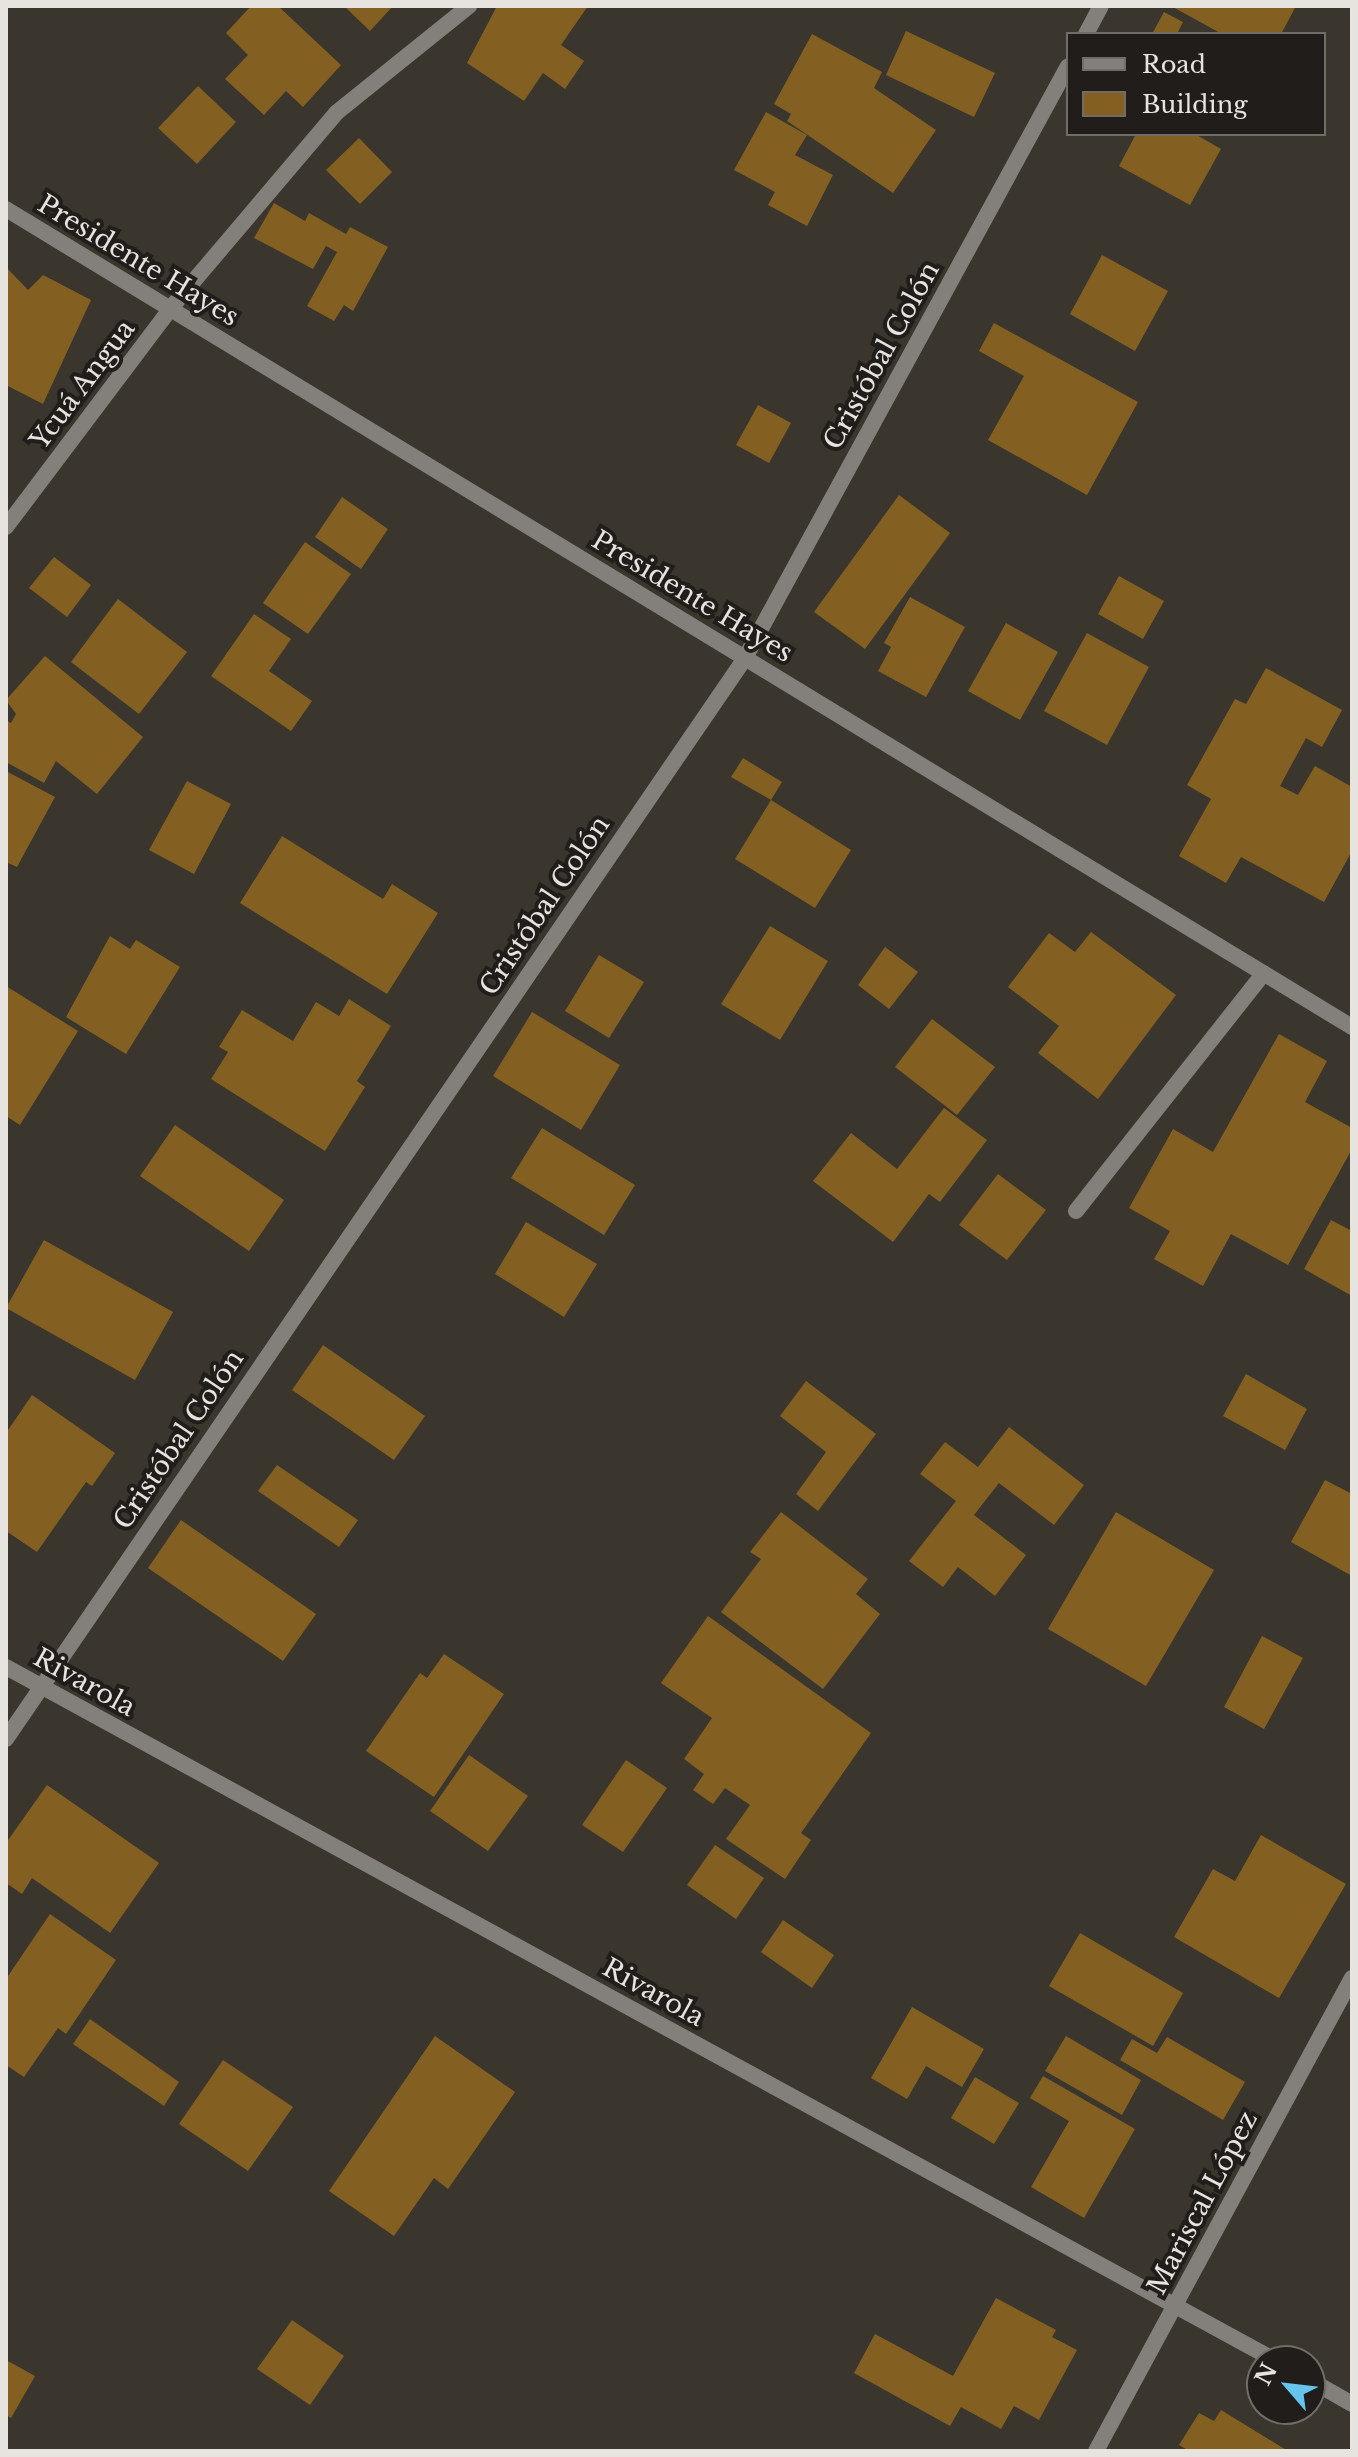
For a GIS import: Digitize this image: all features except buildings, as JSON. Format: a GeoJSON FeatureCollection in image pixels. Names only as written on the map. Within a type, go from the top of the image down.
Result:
{"type":"FeatureCollection","features":[{"type":"Feature","properties":{"kind":"street","name":"Ycuá Angua"},"geometry":{"type":"LineString","coordinates":[[6,527],[170,309],[336,113],[469,6]]}},
{"type":"Feature","properties":{"kind":"street"},"geometry":{"type":"LineString","coordinates":[[1087,32],[1101,6]]}},
{"type":"Feature","properties":{"kind":"street","name":"Cristóbal Colón"},"geometry":{"type":"LineString","coordinates":[[6,1739],[39,1686],[745,658],[1066,70]]}},
{"type":"Feature","properties":{"kind":"street","name":"Presidente Hayes"},"geometry":{"type":"LineString","coordinates":[[6,209],[1352,1027]]}},
{"type":"Feature","properties":{"kind":"street"},"geometry":{"type":"LineString","coordinates":[[1076,1211],[1264,973]]}},
{"type":"Feature","properties":{"kind":"street","name":"Rivarola"},"geometry":{"type":"LineString","coordinates":[[6,1667],[1247,2345]]}},
{"type":"Feature","properties":{"kind":"street","name":"Mariscal López"},"geometry":{"type":"LineString","coordinates":[[1096,2451],[1352,1978]]}},
{"type":"Feature","properties":{"kind":"street"},"geometry":{"type":"LineString","coordinates":[[1326,2389],[1352,2404]]}}]}
